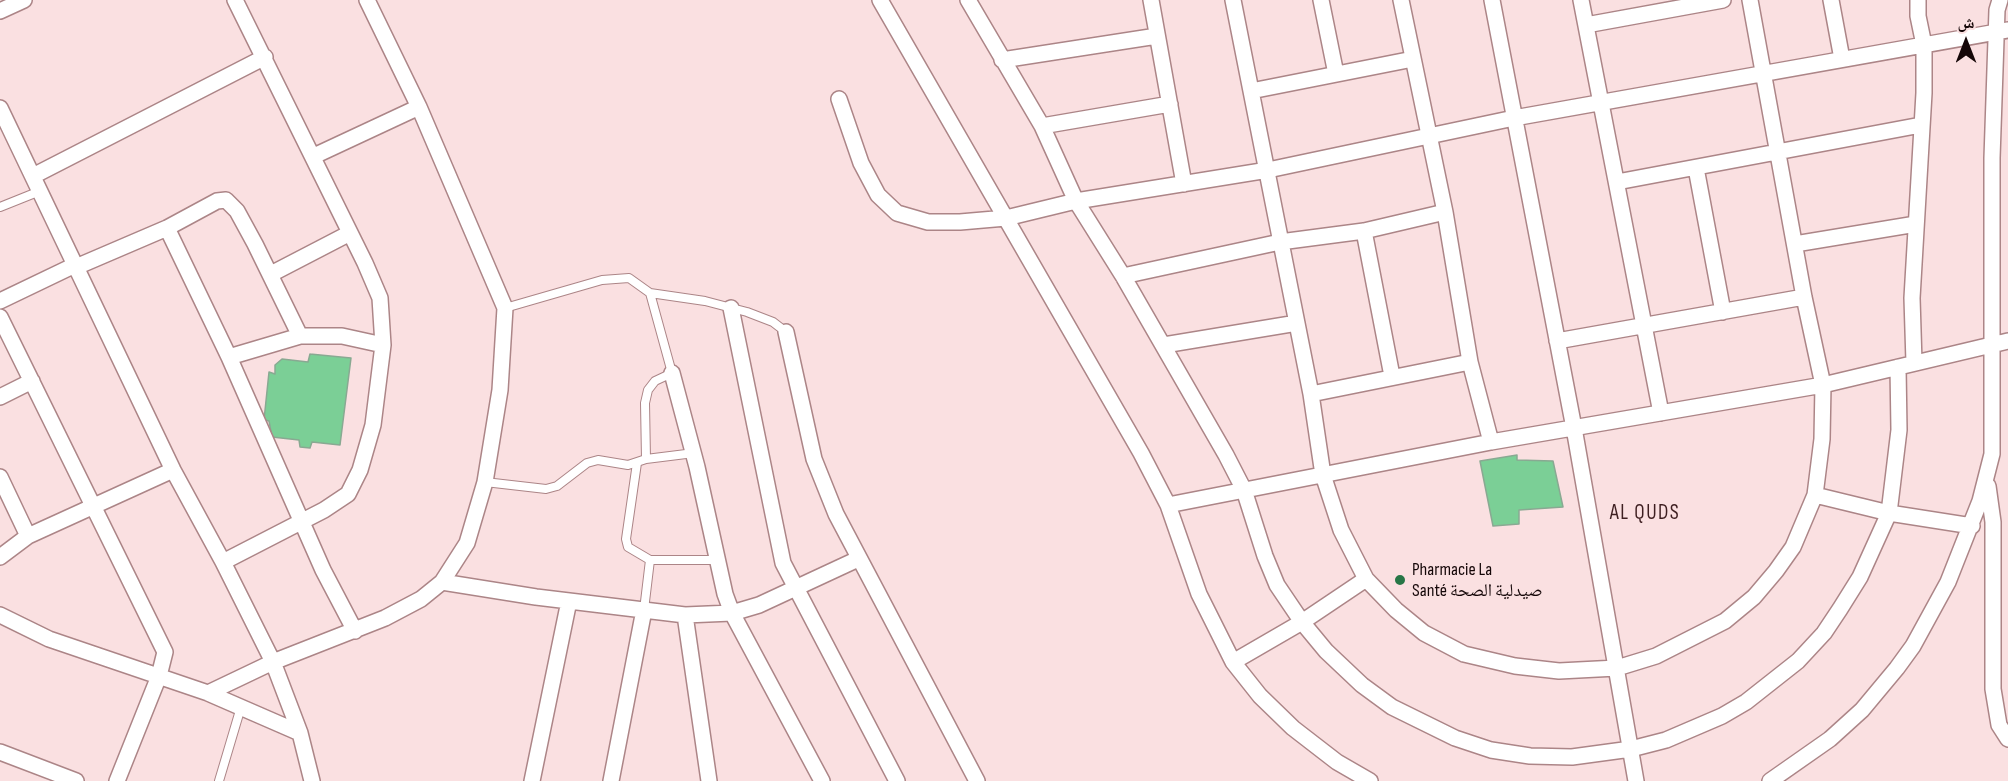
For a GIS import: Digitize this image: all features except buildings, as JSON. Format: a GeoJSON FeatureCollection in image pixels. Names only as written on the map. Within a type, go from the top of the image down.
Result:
{"type":"FeatureCollection","features":[{"type":"Feature","properties":{"kind":"street"},"geometry":{"type":"LineString","coordinates":[[0,11],[24,0]]}},
{"type":"Feature","properties":{"kind":"street"},"geometry":{"type":"LineString","coordinates":[[223,562],[348,494],[360,470],[373,425],[383,345],[380,298],[314,156],[235,0]]}},
{"type":"Feature","properties":{"kind":"street"},"geometry":{"type":"LineString","coordinates":[[208,693],[273,662],[355,631],[408,606],[442,582],[467,543],[485,482],[500,390],[505,308],[419,107],[367,0]]}},
{"type":"Feature","properties":{"kind":"street"},"geometry":{"type":"LineString","coordinates":[[880,0],[1141,453],[1168,505],[1199,594],[1233,662],[1260,696],[1293,728],[1337,762],[1370,781]]}},
{"type":"Feature","properties":{"kind":"street"},"geometry":{"type":"LineString","coordinates":[[968,0],[1042,126],[1076,201],[1164,345],[1244,490],[1273,575],[1302,622],[1326,651],[1384,702],[1455,738],[1491,750],[1530,756],[1572,757],[1631,749],[1666,740],[1722,716],[1746,702],[1798,661],[1824,633],[1860,577],[1890,513],[1899,430],[1898,367]]}},
{"type":"Feature","properties":{"kind":"street"},"geometry":{"type":"LineString","coordinates":[[1151,0],[1184,184]]}},
{"type":"Feature","properties":{"kind":"street"},"geometry":{"type":"LineString","coordinates":[[1233,0],[1311,394],[1323,475],[1341,530],[1366,579],[1396,610],[1424,633],[1464,654],[1515,666],[1559,671],[1617,668],[1656,656],[1696,638],[1725,621],[1754,597],[1776,571],[1793,547],[1815,495],[1822,439],[1823,385],[1804,297],[1750,0]]}},
{"type":"Feature","properties":{"kind":"street"},"geometry":{"type":"LineString","coordinates":[[1321,0],[1336,74]]}},
{"type":"Feature","properties":{"kind":"street"},"geometry":{"type":"LineString","coordinates":[[1401,0],[1444,212],[1470,362],[1491,442]]}},
{"type":"Feature","properties":{"kind":"street"},"geometry":{"type":"LineString","coordinates":[[1492,0],[1574,428],[1636,781]]}},
{"type":"Feature","properties":{"kind":"street"},"geometry":{"type":"LineString","coordinates":[[1581,0],[1661,412]]}},
{"type":"Feature","properties":{"kind":"street"},"geometry":{"type":"LineString","coordinates":[[1586,25],[1664,6],[1723,0]]}},
{"type":"Feature","properties":{"kind":"street"},"geometry":{"type":"LineString","coordinates":[[1831,0],[1842,59]]}},
{"type":"Feature","properties":{"kind":"street"},"geometry":{"type":"LineString","coordinates":[[1914,363],[1912,298],[1924,45],[1918,16],[1918,0]]}},
{"type":"Feature","properties":{"kind":"street"},"geometry":{"type":"LineString","coordinates":[[1770,781],[1830,739],[1862,710],[1897,668],[1931,615],[1972,526],[1987,480],[1992,454],[1992,158],[2002,30],[2000,0]]}},
{"type":"Feature","properties":{"kind":"street"},"geometry":{"type":"LineString","coordinates":[[839,99],[861,163],[879,195],[897,213],[928,222],[1006,218],[1076,201],[1268,170],[1429,138],[1514,118],[2002,30]]}},
{"type":"Feature","properties":{"kind":"street"},"geometry":{"type":"LineString","coordinates":[[1002,60],[1157,36]]}},
{"type":"Feature","properties":{"kind":"street"},"geometry":{"type":"LineString","coordinates":[[33,176],[265,57]]}},
{"type":"Feature","properties":{"kind":"street"},"geometry":{"type":"LineString","coordinates":[[1251,91],[1413,59]]}},
{"type":"Feature","properties":{"kind":"street"},"geometry":{"type":"LineString","coordinates":[[1042,126],[1170,104]]}},
{"type":"Feature","properties":{"kind":"street"},"geometry":{"type":"LineString","coordinates":[[314,156],[419,107]]}},
{"type":"Feature","properties":{"kind":"street"},"geometry":{"type":"LineString","coordinates":[[0,108],[173,470],[223,562],[273,662],[300,733],[312,781]]}},
{"type":"Feature","properties":{"kind":"street"},"geometry":{"type":"LineString","coordinates":[[1617,182],[1921,125]]}},
{"type":"Feature","properties":{"kind":"street"},"geometry":{"type":"LineString","coordinates":[[1696,168],[1723,312]]}},
{"type":"Feature","properties":{"kind":"street"},"geometry":{"type":"LineString","coordinates":[[0,301],[75,266],[167,228],[217,201],[226,200],[237,212],[271,274],[300,336]]}},
{"type":"Feature","properties":{"kind":"street"},"geometry":{"type":"LineString","coordinates":[[1123,276],[1280,242],[1364,231],[1444,212]]}},
{"type":"Feature","properties":{"kind":"street"},"geometry":{"type":"LineString","coordinates":[[1795,244],[1916,224]]}},
{"type":"Feature","properties":{"kind":"street"},"geometry":{"type":"LineString","coordinates":[[167,228],[229,357],[301,521],[355,631]]}},
{"type":"Feature","properties":{"kind":"street"},"geometry":{"type":"LineString","coordinates":[[1364,231],[1392,376]]}},
{"type":"Feature","properties":{"kind":"street"},"geometry":{"type":"LineString","coordinates":[[271,274],[350,233]]}},
{"type":"Feature","properties":{"kind":"street"},"geometry":{"type":"LineString","coordinates":[[1557,341],[1804,297]]}},
{"type":"Feature","properties":{"kind":"street"},"geometry":{"type":"LineString","coordinates":[[731,308],[783,563],[897,781]]}},
{"type":"Feature","properties":{"kind":"street"},"geometry":{"type":"LineString","coordinates":[[0,317],[164,647],[165,657],[159,676],[117,781]]}},
{"type":"Feature","properties":{"kind":"street"},"geometry":{"type":"LineString","coordinates":[[1164,345],[1297,323]]}},
{"type":"Feature","properties":{"kind":"street"},"geometry":{"type":"LineString","coordinates":[[786,332],[814,459],[836,514],[977,781]]}},
{"type":"Feature","properties":{"kind":"street"},"geometry":{"type":"LineString","coordinates":[[229,357],[300,336],[342,336],[383,345]]}},
{"type":"Feature","properties":{"kind":"street"},"geometry":{"type":"LineString","coordinates":[[1168,505],[1491,442],[1823,385],[2008,341]]}},
{"type":"Feature","properties":{"kind":"street"},"geometry":{"type":"LineString","coordinates":[[1311,394],[1470,362]]}},
{"type":"Feature","properties":{"kind":"street"},"geometry":{"type":"LineString","coordinates":[[672,372],[694,453],[716,560],[732,613],[822,781]]}},
{"type":"Feature","properties":{"kind":"street"},"geometry":{"type":"LineString","coordinates":[[0,397],[32,381]]}},
{"type":"Feature","properties":{"kind":"street"},"geometry":{"type":"LineString","coordinates":[[0,557],[28,536],[173,470]]}},
{"type":"Feature","properties":{"kind":"street"},"geometry":{"type":"LineString","coordinates":[[0,477],[28,536]]}},
{"type":"Feature","properties":{"kind":"street"},"geometry":{"type":"LineString","coordinates":[[1987,480],[1993,522],[1993,689],[1999,725],[2008,739]]}},
{"type":"Feature","properties":{"kind":"street"},"geometry":{"type":"LineString","coordinates":[[1815,495],[1890,513],[1972,526]]}},
{"type":"Feature","properties":{"kind":"street"},"geometry":{"type":"LineString","coordinates":[[442,582],[685,615],[732,613],[759,605],[858,559]]}},
{"type":"Feature","properties":{"kind":"street"},"geometry":{"type":"LineString","coordinates":[[1233,662],[1302,622],[1366,579]]}},
{"type":"Feature","properties":{"kind":"street"},"geometry":{"type":"LineString","coordinates":[[532,781],[569,601]]}},
{"type":"Feature","properties":{"kind":"street"},"geometry":{"type":"LineString","coordinates":[[611,781],[644,610]]}},
{"type":"Feature","properties":{"kind":"street"},"geometry":{"type":"LineString","coordinates":[[0,615],[49,639],[208,693],[300,733]]}},
{"type":"Feature","properties":{"kind":"street"},"geometry":{"type":"LineString","coordinates":[[685,615],[709,781]]}},
{"type":"Feature","properties":{"kind":"street"},"geometry":{"type":"LineString","coordinates":[[0,752],[76,781]]}},
{"type":"Feature","properties":{"kind":"lane"},"geometry":{"type":"LineString","coordinates":[[0,207],[40,191]]}},
{"type":"Feature","properties":{"kind":"lane"},"geometry":{"type":"LineString","coordinates":[[505,308],[602,280],[629,278],[650,293],[705,301],[731,308],[773,322],[786,332]]}},
{"type":"Feature","properties":{"kind":"lane"},"geometry":{"type":"LineString","coordinates":[[646,459],[645,403],[648,390],[655,381],[672,372],[650,293]]}},
{"type":"Feature","properties":{"kind":"lane"},"geometry":{"type":"LineString","coordinates":[[485,482],[546,489],[557,486],[587,463],[597,460],[628,465],[646,459],[694,453]]}},
{"type":"Feature","properties":{"kind":"lane"},"geometry":{"type":"LineString","coordinates":[[637,463],[626,538],[627,547],[650,560],[716,560]]}},
{"type":"Feature","properties":{"kind":"lane"},"geometry":{"type":"LineString","coordinates":[[644,610],[650,560]]}},
{"type":"Feature","properties":{"kind":"lane"},"geometry":{"type":"LineString","coordinates":[[219,781],[241,707]]}},
{"type":"Feature","properties":{"kind":"place","name":"Pharmacie La Santé صيدلية الصحة"},"geometry":{"type":"Point","coordinates":[1400,580]}},
{"type":"Feature","properties":{"kind":"district","name":"AL QUDS"},"geometry":{"type":"Point","coordinates":[1645,514]}}]}
